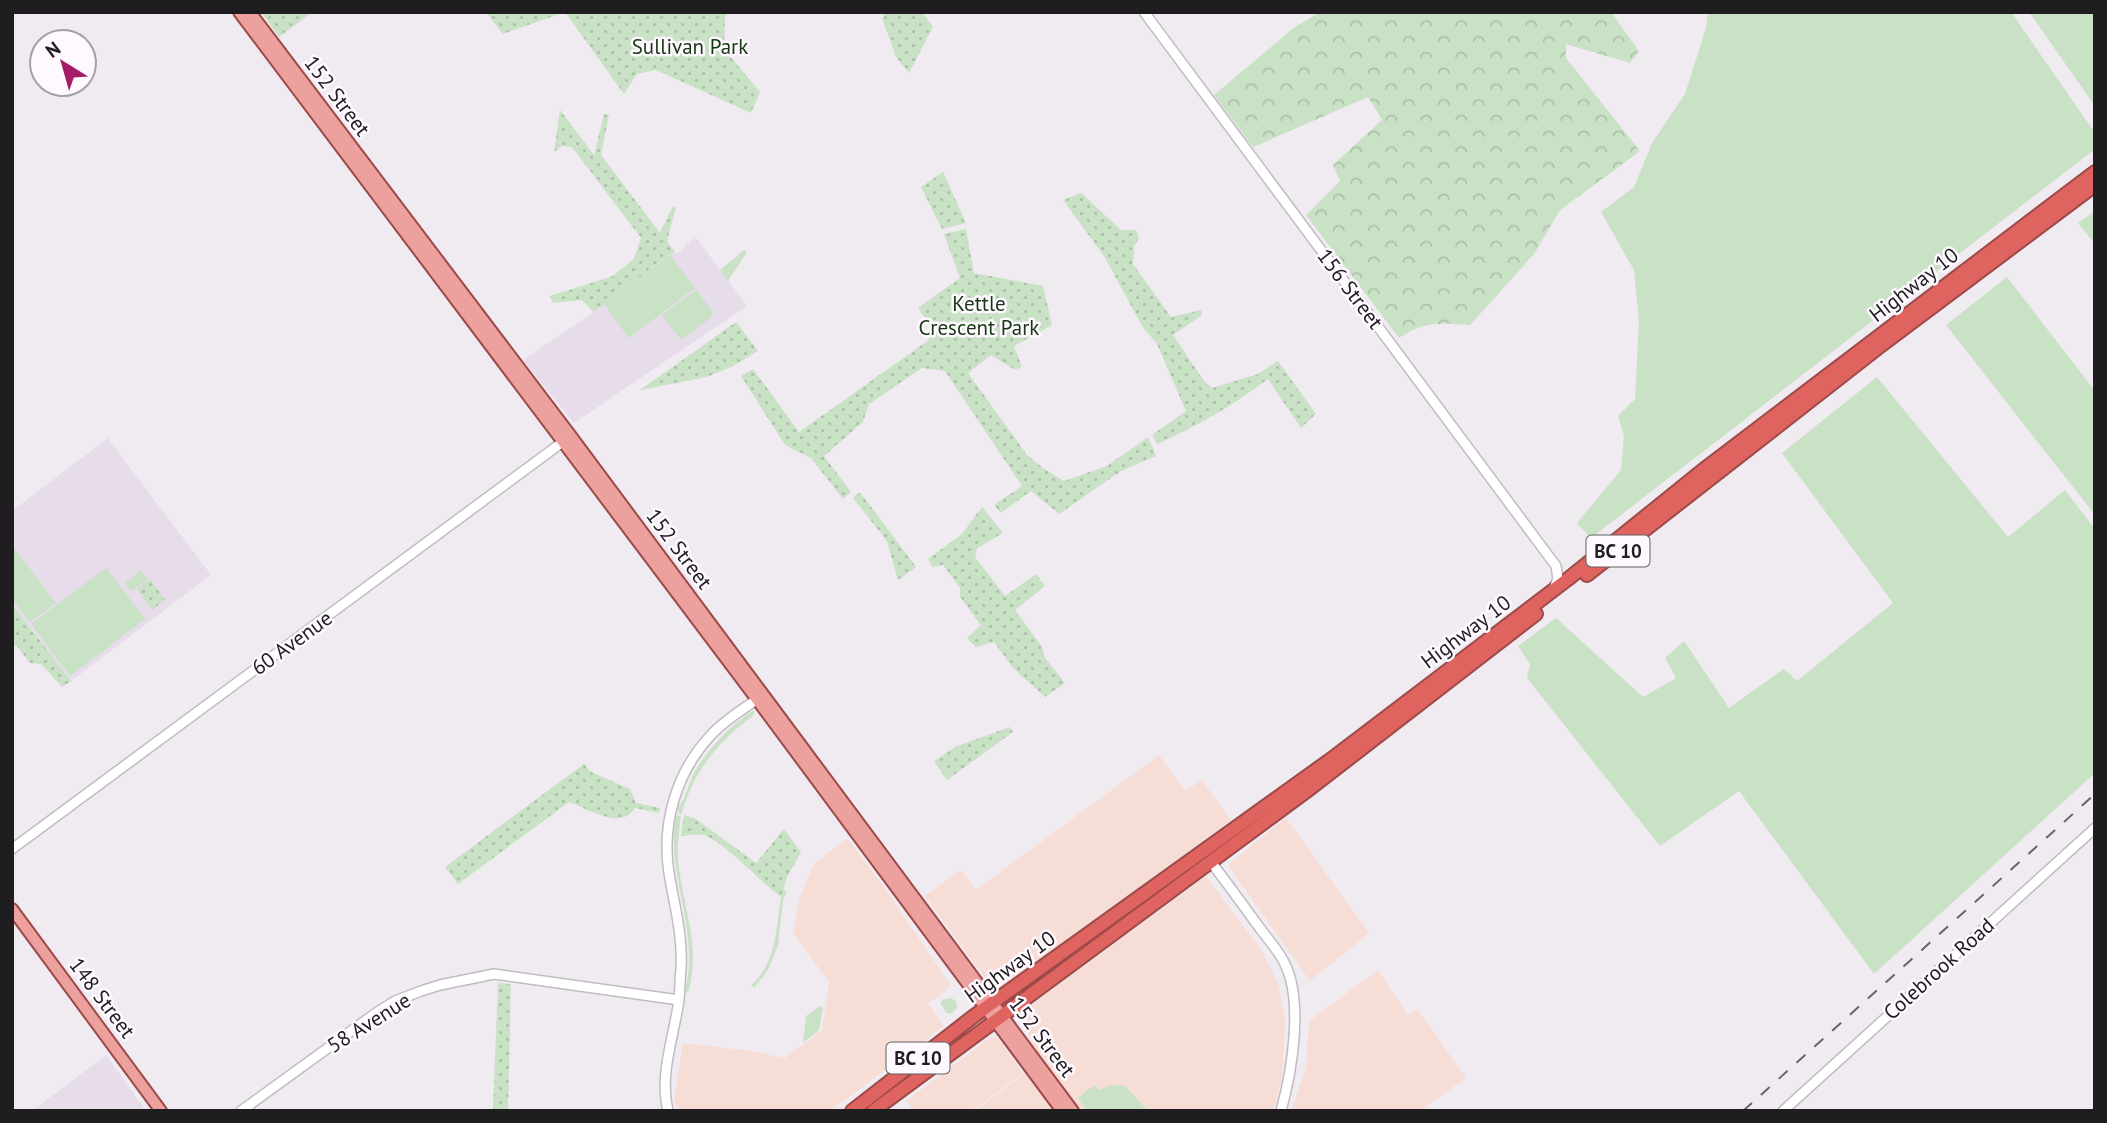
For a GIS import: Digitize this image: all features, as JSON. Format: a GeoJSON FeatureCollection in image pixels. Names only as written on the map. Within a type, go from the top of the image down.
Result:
{"type":"FeatureCollection","features":[{"type":"Feature","properties":{"kind":"highway","name":"Highway 10"},"geometry":{"type":"LineString","coordinates":[[852,1111],[928,1050],[1210,851],[1553,591],[1707,467],[2095,172]]}},
{"type":"Feature","properties":{"kind":"highway","name":"Highway 10"},"geometry":{"type":"LineString","coordinates":[[873,1111],[1196,873],[1210,851],[1308,790],[1939,301],[2095,185]]}},
{"type":"Feature","properties":{"kind":"main road","name":"152 Street"},"geometry":{"type":"LineString","coordinates":[[239,12],[568,439]]}},
{"type":"Feature","properties":{"kind":"main road","name":"152 Street"},"geometry":{"type":"LineString","coordinates":[[250,12],[760,697],[864,830],[910,899],[928,915],[989,1006]]}},
{"type":"Feature","properties":{"kind":"main road","name":"152 Street"},"geometry":{"type":"LineString","coordinates":[[760,697],[892,882],[899,885],[908,896],[998,1018],[1073,1111]]}},
{"type":"Feature","properties":{"kind":"main road"},"geometry":{"type":"LineString","coordinates":[[848,823],[852,822],[864,830]]}},
{"type":"Feature","properties":{"kind":"main road","name":"148 Street"},"geometry":{"type":"LineString","coordinates":[[12,909],[161,1111]]}},
{"type":"Feature","properties":{"kind":"main road","name":"152 Street"},"geometry":{"type":"LineString","coordinates":[[998,1018],[1062,1111]]}},
{"type":"Feature","properties":{"kind":"street","name":"156 Street"},"geometry":{"type":"LineString","coordinates":[[1144,12],[1556,566]]}},
{"type":"Feature","properties":{"kind":"street","name":"60 Avenue"},"geometry":{"type":"LineString","coordinates":[[12,849],[568,439]]}},
{"type":"Feature","properties":{"kind":"street"},"geometry":{"type":"LineString","coordinates":[[1553,591],[1558,579],[1556,566],[1569,569],[1586,565]]}},
{"type":"Feature","properties":{"kind":"street"},"geometry":{"type":"LineString","coordinates":[[668,1111],[665,1079],[679,1000],[681,934],[668,865],[667,834],[670,813],[683,776],[702,746],[720,726],[760,697]]}},
{"type":"Feature","properties":{"kind":"street","name":"Colebrook Road"},"geometry":{"type":"LineString","coordinates":[[1783,1111],[2095,828]]}},
{"type":"Feature","properties":{"kind":"street"},"geometry":{"type":"LineString","coordinates":[[1210,851],[1283,960],[1293,992],[1288,1084],[1281,1111]]}},
{"type":"Feature","properties":{"kind":"street","name":"58 Avenue"},"geometry":{"type":"LineString","coordinates":[[241,1111],[376,1013],[395,1002],[440,985],[494,974],[679,1000]]}},
{"type":"Feature","properties":{"kind":"shaded area"},"geometry":{"type":"Polygon","coordinates":[[[695,236],[747,306],[574,423],[523,360],[594,312],[674,251],[677,254],[695,236]]]}},
{"type":"Feature","properties":{"kind":"shaded area"},"geometry":{"type":"Polygon","coordinates":[[[108,438],[211,575],[71,681],[12,603],[12,511],[108,438]]]}},
{"type":"Feature","properties":{"kind":"shaded area"},"geometry":{"type":"Polygon","coordinates":[[[1159,755],[1185,791],[1202,780],[1231,820],[996,993],[925,896],[961,870],[976,890],[1159,755]]]}},
{"type":"Feature","properties":{"kind":"shaded area"},"geometry":{"type":"Polygon","coordinates":[[[1286,818],[1369,933],[1310,981],[1228,865],[1286,818]]]}},
{"type":"Feature","properties":{"kind":"shaded area"},"geometry":{"type":"Polygon","coordinates":[[[847,838],[887,891],[951,986],[928,1004],[944,1026],[830,1111],[678,1111],[674,1101],[683,1043],[785,1058],[822,1030],[829,982],[793,933],[800,897],[814,864],[847,838]]]}},
{"type":"Feature","properties":{"kind":"shaded area"},"geometry":{"type":"Polygon","coordinates":[[[1206,876],[1262,951],[1278,984],[1285,1019],[1282,1079],[1273,1111],[1080,1111],[1030,1041],[1020,1019],[1021,1013],[1206,876]]]}},
{"type":"Feature","properties":{"kind":"shaded area"},"geometry":{"type":"Polygon","coordinates":[[[1378,970],[1408,1015],[1417,1009],[1466,1078],[1420,1111],[1291,1111],[1306,1068],[1309,1021],[1378,970]]]}},
{"type":"Feature","properties":{"kind":"shaded area"},"geometry":{"type":"Polygon","coordinates":[[[991,1037],[998,1038],[1023,1073],[972,1111],[914,1111],[906,1101],[991,1037]]]}},
{"type":"Feature","properties":{"kind":"shaded area"},"geometry":{"type":"Polygon","coordinates":[[[106,1055],[146,1111],[32,1111],[106,1055]]]}},
{"type":"Feature","properties":{"kind":"shaded area"},"geometry":{"type":"Polygon","coordinates":[[[1025,1073],[1057,1111],[975,1111],[1025,1073]]]}},
{"type":"Feature","properties":{"kind":"green space"},"geometry":{"type":"Polygon","coordinates":[[[261,12],[313,12],[279,37],[261,12]]]}},
{"type":"Feature","properties":{"kind":"green space"},"geometry":{"type":"Polygon","coordinates":[[[486,12],[565,12],[503,34],[486,12]]]}},
{"type":"Feature","properties":{"kind":"green space","name":"Sullivan Park"},"geometry":{"type":"Polygon","coordinates":[[[565,12],[731,12],[725,16],[724,49],[760,92],[751,113],[656,70],[637,74],[624,94],[565,12]]]}},
{"type":"Feature","properties":{"kind":"green space"},"geometry":{"type":"Polygon","coordinates":[[[885,12],[922,12],[933,27],[909,73],[896,57],[882,18],[885,12]]]}},
{"type":"Feature","properties":{"kind":"green space"},"geometry":{"type":"Polygon","coordinates":[[[1320,12],[1611,12],[1639,51],[1630,63],[1566,44],[1566,58],[1640,151],[1560,210],[1534,254],[1470,325],[1433,324],[1408,332],[1399,338],[1306,215],[1340,181],[1333,165],[1382,120],[1368,97],[1253,147],[1214,95],[1295,27],[1320,12]]]}},
{"type":"Feature","properties":{"kind":"green space"},"geometry":{"type":"Polygon","coordinates":[[[1708,12],[2011,12],[2095,133],[2095,149],[1591,538],[1577,523],[1621,470],[1624,436],[1618,416],[1635,399],[1639,322],[1634,270],[1601,212],[1634,187],[1652,143],[1685,94],[1706,28],[1708,12]]]}},
{"type":"Feature","properties":{"kind":"green space"},"geometry":{"type":"Polygon","coordinates":[[[2029,12],[2095,12],[2095,106],[2029,12]]]}},
{"type":"Feature","properties":{"kind":"green space"},"geometry":{"type":"Polygon","coordinates":[[[560,110],[594,155],[604,114],[609,115],[601,155],[660,233],[673,206],[676,207],[667,241],[674,251],[594,312],[582,300],[553,303],[550,296],[613,276],[634,259],[641,238],[572,147],[562,146],[554,152],[560,110]]]}},
{"type":"Feature","properties":{"kind":"green space","name":"Kettle Crescent Park"},"geometry":{"type":"Polygon","coordinates":[[[943,172],[966,223],[942,229],[921,187],[943,172]]]}},
{"type":"Feature","properties":{"kind":"green space"},"geometry":{"type":"Polygon","coordinates":[[[1081,193],[1121,230],[1136,230],[1139,238],[1134,246],[1133,264],[1171,317],[1201,310],[1202,315],[1173,335],[1204,381],[1212,388],[1258,374],[1278,361],[1316,414],[1301,428],[1268,379],[1214,415],[1157,444],[1152,435],[1186,411],[1157,344],[1142,326],[1104,256],[1063,200],[1081,193]]]}},
{"type":"Feature","properties":{"kind":"green space"},"geometry":{"type":"Polygon","coordinates":[[[2095,211],[2095,244],[2078,223],[2095,211]]]}},
{"type":"Feature","properties":{"kind":"green space","name":"Kettle Crescent Park"},"geometry":{"type":"Polygon","coordinates":[[[966,229],[974,273],[1043,286],[1052,325],[1014,346],[1022,367],[1015,370],[991,355],[968,373],[1027,455],[1064,481],[1107,466],[1148,437],[1156,456],[1121,471],[1059,514],[1031,491],[1001,513],[994,505],[1022,486],[945,371],[922,368],[869,404],[863,422],[824,456],[851,492],[843,499],[811,458],[785,445],[741,376],[753,369],[799,432],[929,340],[931,327],[918,308],[960,278],[944,234],[966,229]]]}},
{"type":"Feature","properties":{"kind":"green space"},"geometry":{"type":"Polygon","coordinates":[[[744,250],[747,252],[728,281],[720,270],[744,250]]]}},
{"type":"Feature","properties":{"kind":"green space"},"geometry":{"type":"Polygon","coordinates":[[[670,255],[695,288],[629,338],[604,304],[670,255]]]}},
{"type":"Feature","properties":{"kind":"green space"},"geometry":{"type":"Polygon","coordinates":[[[2007,277],[2095,391],[2095,515],[1946,325],[2007,277]]]}},
{"type":"Feature","properties":{"kind":"green space"},"geometry":{"type":"Polygon","coordinates":[[[696,290],[713,312],[710,318],[681,340],[662,315],[696,290]]]}},
{"type":"Feature","properties":{"kind":"green space"},"geometry":{"type":"Polygon","coordinates":[[[736,322],[758,351],[707,377],[640,390],[736,322]]]}},
{"type":"Feature","properties":{"kind":"green space"},"geometry":{"type":"Polygon","coordinates":[[[1877,377],[2008,537],[2065,490],[2095,529],[2095,773],[1874,974],[1739,791],[1660,846],[1527,678],[1530,664],[1518,646],[1556,618],[1643,697],[1676,678],[1665,658],[1684,641],[1729,708],[1784,669],[1797,681],[1893,603],[1782,453],[1877,377]]]}},
{"type":"Feature","properties":{"kind":"green space"},"geometry":{"type":"Polygon","coordinates":[[[860,492],[916,567],[898,580],[887,541],[853,498],[860,492]]]}},
{"type":"Feature","properties":{"kind":"green space"},"geometry":{"type":"Polygon","coordinates":[[[982,507],[1003,533],[977,548],[975,557],[1005,596],[1036,574],[1045,586],[1015,610],[1042,647],[1045,658],[1065,683],[1045,697],[1013,668],[994,642],[976,647],[967,638],[981,625],[960,597],[960,588],[943,565],[932,567],[928,559],[962,534],[982,507]]]}},
{"type":"Feature","properties":{"kind":"green space"},"geometry":{"type":"Polygon","coordinates":[[[15,549],[56,603],[30,622],[12,598],[12,551],[15,549]]]}},
{"type":"Feature","properties":{"kind":"green space"},"geometry":{"type":"Polygon","coordinates":[[[106,568],[145,619],[70,676],[31,624],[106,568]]]}},
{"type":"Feature","properties":{"kind":"green space"},"geometry":{"type":"Polygon","coordinates":[[[141,570],[148,579],[131,591],[125,583],[141,570]]]}},
{"type":"Feature","properties":{"kind":"green space"},"geometry":{"type":"Polygon","coordinates":[[[150,579],[165,600],[152,610],[137,589],[150,579]]]}},
{"type":"Feature","properties":{"kind":"green space"},"geometry":{"type":"Polygon","coordinates":[[[12,604],[71,681],[62,687],[41,664],[30,663],[17,646],[12,645],[12,604]]]}},
{"type":"Feature","properties":{"kind":"green space"},"geometry":{"type":"Polygon","coordinates":[[[754,710],[754,715],[729,736],[708,759],[686,799],[681,815],[679,814],[678,808],[692,777],[706,755],[729,730],[754,710]]]}},
{"type":"Feature","properties":{"kind":"green space"},"geometry":{"type":"Polygon","coordinates":[[[1010,727],[1013,732],[947,780],[934,761],[957,746],[1010,727]]]}},
{"type":"Feature","properties":{"kind":"green space"},"geometry":{"type":"Polygon","coordinates":[[[584,764],[591,772],[630,789],[636,803],[660,808],[659,813],[635,808],[629,815],[613,818],[569,802],[458,884],[445,867],[584,764]]]}},
{"type":"Feature","properties":{"kind":"green space"},"geometry":{"type":"Polygon","coordinates":[[[684,815],[696,819],[756,863],[784,829],[801,852],[787,877],[781,897],[711,838],[701,835],[681,836],[684,815]]]}},
{"type":"Feature","properties":{"kind":"green space"},"geometry":{"type":"Polygon","coordinates":[[[676,816],[681,816],[678,860],[692,942],[692,976],[688,993],[685,990],[689,946],[675,860],[676,816]]]}},
{"type":"Feature","properties":{"kind":"green space"},"geometry":{"type":"Polygon","coordinates":[[[783,889],[787,891],[783,900],[778,945],[768,970],[754,988],[751,985],[767,965],[771,953],[783,889]]]}},
{"type":"Feature","properties":{"kind":"green space"},"geometry":{"type":"Polygon","coordinates":[[[498,983],[511,984],[508,1111],[493,1111],[498,983]]]}},
{"type":"Feature","properties":{"kind":"green space"},"geometry":{"type":"Polygon","coordinates":[[[951,998],[956,1001],[957,1008],[952,1013],[947,1013],[940,1003],[951,998]]]}},
{"type":"Feature","properties":{"kind":"green space"},"geometry":{"type":"Polygon","coordinates":[[[820,1006],[823,1008],[819,1030],[803,1043],[806,1016],[820,1006]]]}},
{"type":"Feature","properties":{"kind":"green space"},"geometry":{"type":"Polygon","coordinates":[[[1094,1085],[1099,1090],[1112,1085],[1125,1086],[1148,1111],[1087,1111],[1078,1098],[1094,1085]]]}},
{"type":"Feature","properties":{"kind":"railway"},"geometry":{"type":"LineString","coordinates":[[1743,1111],[2095,794]]}}]}
